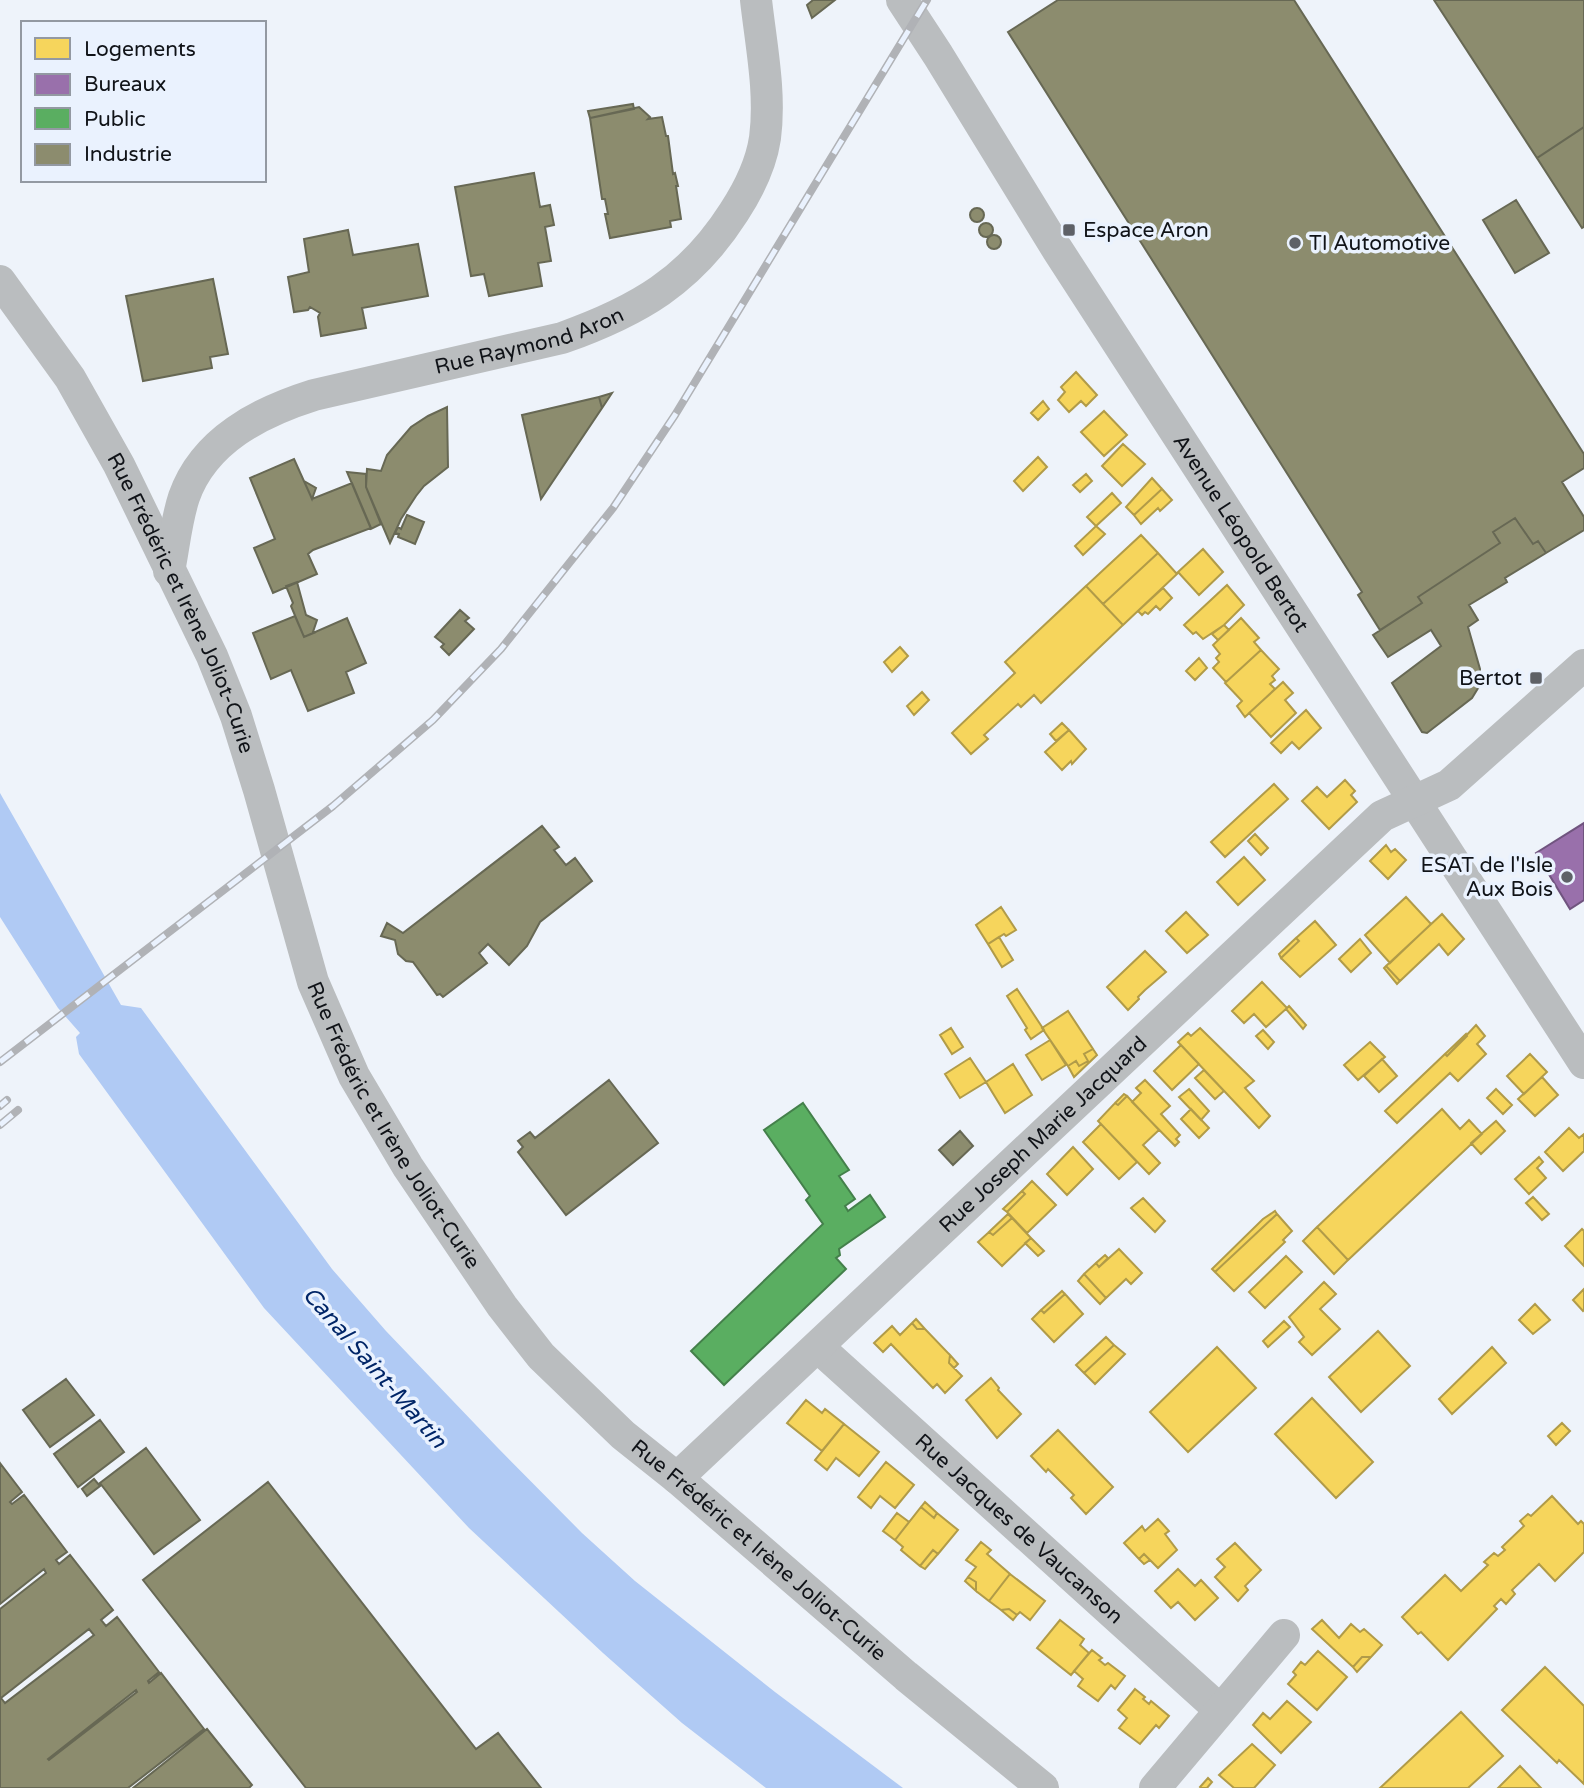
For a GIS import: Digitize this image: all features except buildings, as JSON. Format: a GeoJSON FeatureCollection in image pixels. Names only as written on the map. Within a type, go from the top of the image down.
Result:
{"type":"FeatureCollection","features":[{"type":"Feature","properties":{"kind":"street","name":"Rue Raymond Aron"},"geometry":{"type":"LineString","coordinates":[[169,571],[182,508],[192,478],[205,457],[227,437],[252,420],[284,404],[314,395],[562,338],[599,325],[632,309],[665,288],[697,262],[719,235],[755,175],[765,139],[766,103],[756,0]]}},
{"type":"Feature","properties":{"kind":"street","name":"Avenue Léopold Bertot"},"geometry":{"type":"LineString","coordinates":[[902,0],[1057,249],[1584,1063]]}},
{"type":"Feature","properties":{"kind":"street","name":"Rue Frédéric et Irène Joliot-Curie"},"geometry":{"type":"LineString","coordinates":[[0,281],[70,378],[119,465],[212,656],[236,716],[260,790],[313,982],[354,1076],[408,1167],[502,1306],[541,1356],[623,1435],[677,1478],[906,1676],[1043,1788]]}},
{"type":"Feature","properties":{"kind":"street","name":"Rue Joseph Marie Jacquard"},"geometry":{"type":"LineString","coordinates":[[677,1478],[1382,816],[1449,785],[1584,665]]}},
{"type":"Feature","properties":{"kind":"street","name":"Rue Jacques de Vaucanson"},"geometry":{"type":"LineString","coordinates":[[818,1347],[1220,1710]]}},
{"type":"Feature","properties":{"kind":"street"},"geometry":{"type":"LineString","coordinates":[[1155,1788],[1284,1635]]}},
{"type":"Feature","properties":{"kind":"water","name":"Canal Saint-Martin"},"geometry":{"type":"Polygon","coordinates":[[[0,793],[121,1005],[141,1008],[332,1269],[386,1331],[582,1533],[635,1581],[775,1692],[903,1788],[766,1788],[682,1723],[469,1528],[264,1308],[79,1054],[76,1037],[80,1033],[58,1008],[0,917],[0,793]]]}},
{"type":"Feature","properties":{"kind":"railway"},"geometry":{"type":"LineString","coordinates":[[0,1062],[333,806],[433,720],[501,649],[613,508],[675,415],[927,0]]}},
{"type":"Feature","properties":{"kind":"railway"},"geometry":{"type":"LineString","coordinates":[[0,1106],[7,1100]]}},
{"type":"Feature","properties":{"kind":"railway"},"geometry":{"type":"LineString","coordinates":[[0,1125],[18,1110]]}},
{"type":"Feature","properties":{"kind":"place","name":"Espace Aron"},"geometry":{"type":"Point","coordinates":[1069,230]}},
{"type":"Feature","properties":{"kind":"place","name":"TI Automotive"},"geometry":{"type":"Point","coordinates":[1295,243]}},
{"type":"Feature","properties":{"kind":"place","name":"Bertot"},"geometry":{"type":"Point","coordinates":[1536,678]}},
{"type":"Feature","properties":{"kind":"place","name":"ESAT de l'Isle Aux Bois"},"geometry":{"type":"Point","coordinates":[1567,877]}}]}
